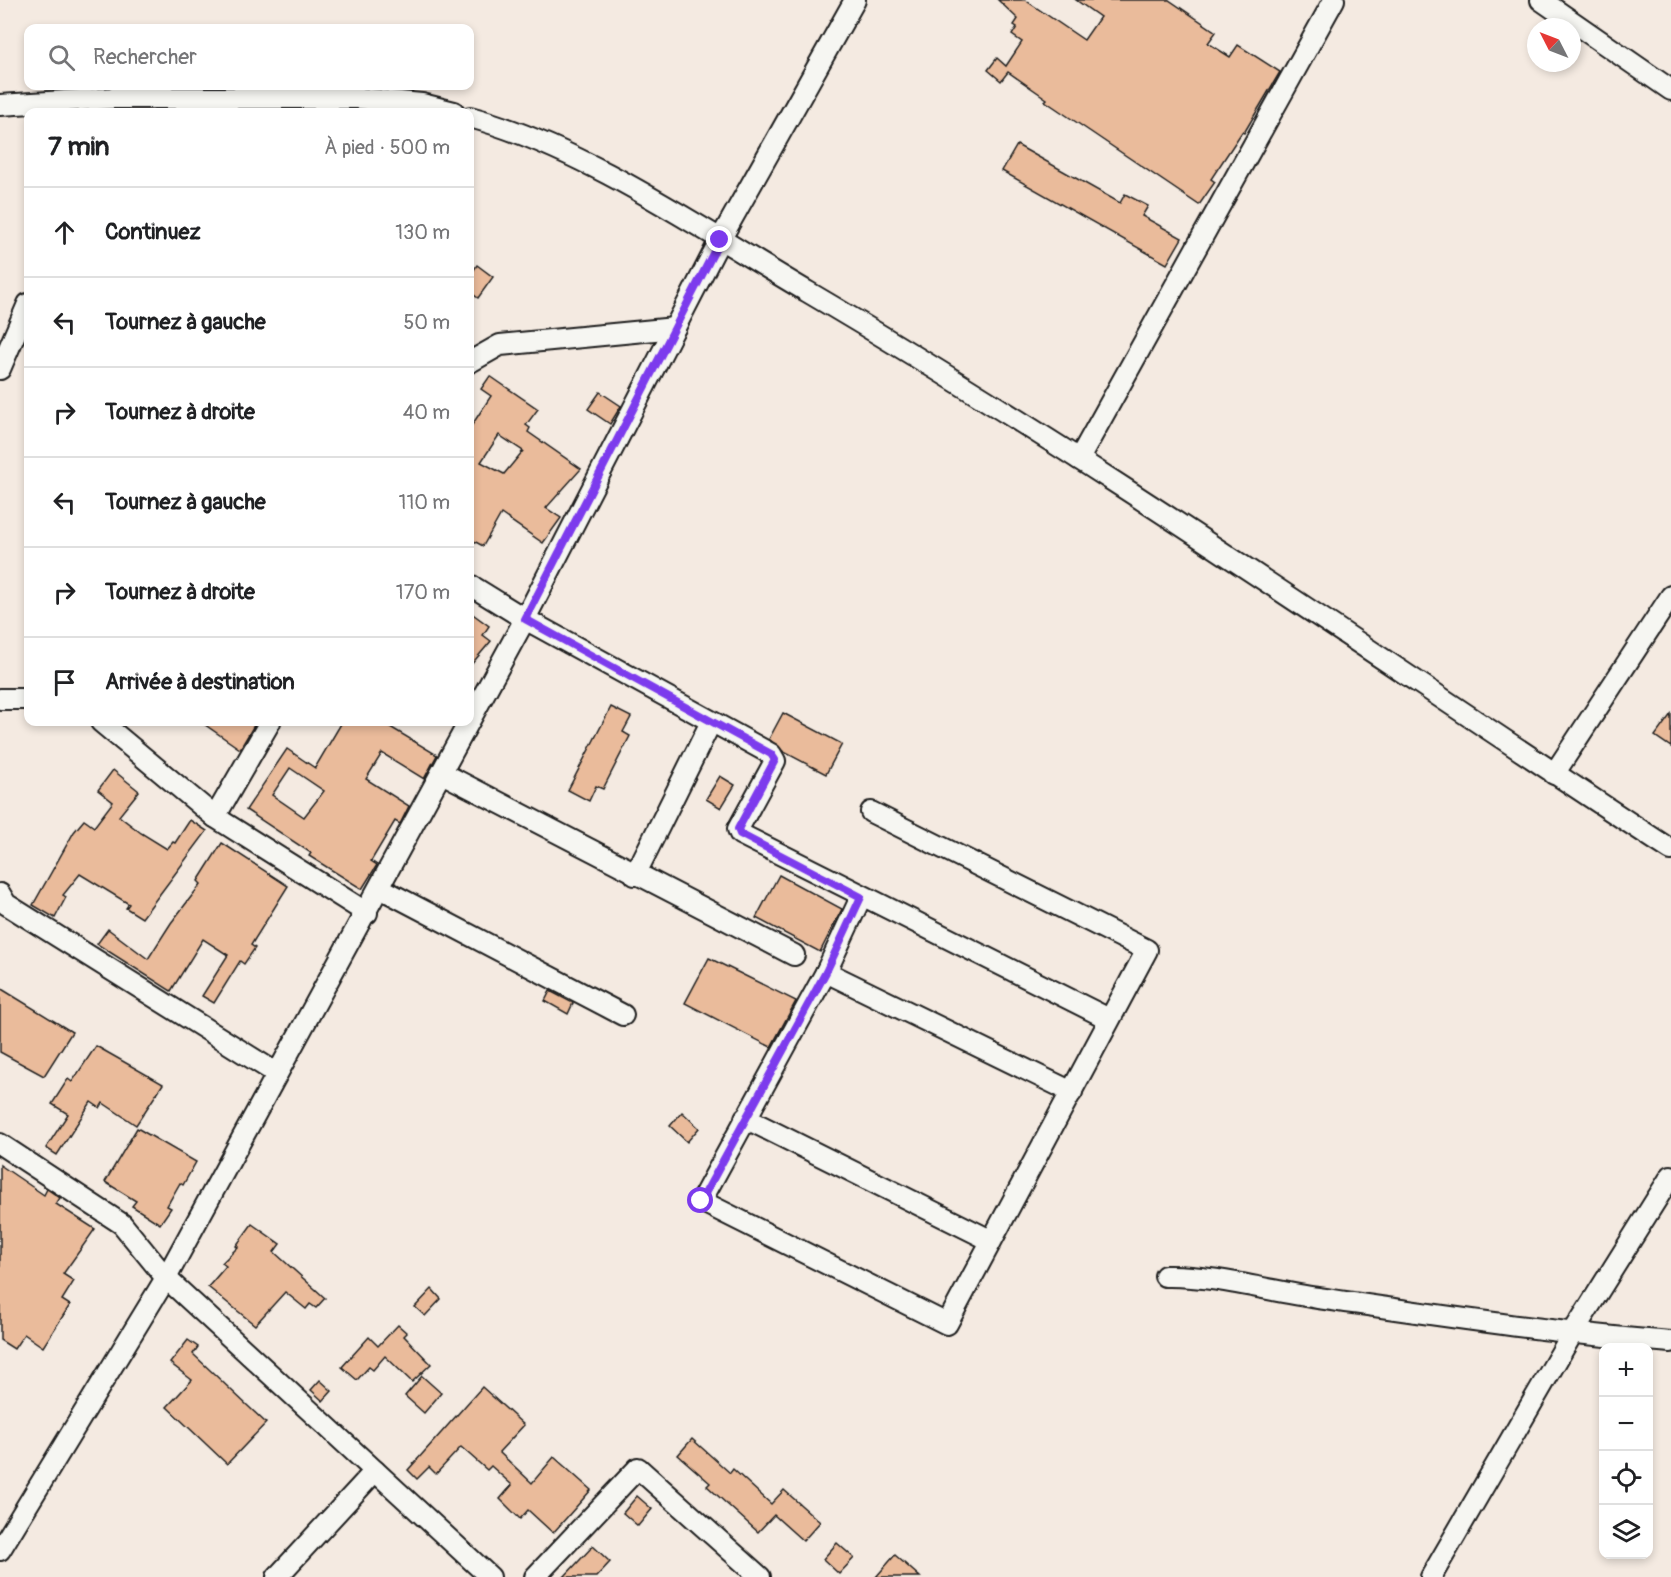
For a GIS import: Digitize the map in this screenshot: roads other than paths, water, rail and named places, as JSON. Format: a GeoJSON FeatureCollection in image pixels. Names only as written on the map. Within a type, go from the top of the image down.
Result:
{"type":"FeatureCollection","features":[{"type":"Feature","properties":{"kind":"street"},"geometry":{"type":"LineString","coordinates":[[474,714],[720,240],[855,0]]}},
{"type":"Feature","properties":{"kind":"street"},"geometry":{"type":"LineString","coordinates":[[1079,459],[1334,0]]}},
{"type":"Feature","properties":{"kind":"street"},"geometry":{"type":"LineString","coordinates":[[1541,0],[1671,90]]}},
{"type":"Feature","properties":{"kind":"street"},"geometry":{"type":"LineString","coordinates":[[0,105],[110,105],[357,98],[422,104],[438,108]]}},
{"type":"Feature","properties":{"kind":"street"},"geometry":{"type":"LineString","coordinates":[[474,118],[496,124],[594,166],[904,349],[1079,459],[1671,850]]}},
{"type":"Feature","properties":{"kind":"street"},"geometry":{"type":"LineString","coordinates":[[0,369],[24,313]]}},
{"type":"Feature","properties":{"kind":"street"},"geometry":{"type":"LineString","coordinates":[[474,360],[500,345],[675,328]]}},
{"type":"Feature","properties":{"kind":"street"},"geometry":{"type":"LineString","coordinates":[[474,587],[525,619],[771,754],[775,760],[738,829],[740,834],[861,897],[1109,1019]]}},
{"type":"Feature","properties":{"kind":"street"},"geometry":{"type":"LineString","coordinates":[[1554,774],[1671,596]]}},
{"type":"Feature","properties":{"kind":"street"},"geometry":{"type":"LineString","coordinates":[[0,699],[24,699]]}},
{"type":"Feature","properties":{"kind":"street"},"geometry":{"type":"LineString","coordinates":[[635,874],[711,722]]}},
{"type":"Feature","properties":{"kind":"street"},"geometry":{"type":"LineString","coordinates":[[106,726],[215,817],[367,913]]}},
{"type":"Feature","properties":{"kind":"street"},"geometry":{"type":"LineString","coordinates":[[215,817],[268,726]]}},
{"type":"Feature","properties":{"kind":"street"},"geometry":{"type":"LineString","coordinates":[[0,1550],[166,1278],[467,726]]}},
{"type":"Feature","properties":{"kind":"street"},"geometry":{"type":"LineString","coordinates":[[442,773],[794,955]]}},
{"type":"Feature","properties":{"kind":"street"},"geometry":{"type":"LineString","coordinates":[[861,897],[826,972],[701,1201],[947,1324],[1147,950],[871,812]]}},
{"type":"Feature","properties":{"kind":"street"},"geometry":{"type":"LineString","coordinates":[[380,888],[623,1015]]}},
{"type":"Feature","properties":{"kind":"street"},"geometry":{"type":"LineString","coordinates":[[0,894],[6,904],[276,1073]]}},
{"type":"Feature","properties":{"kind":"street"},"geometry":{"type":"LineString","coordinates":[[826,972],[1072,1092]]}},
{"type":"Feature","properties":{"kind":"street"},"geometry":{"type":"LineString","coordinates":[[745,1118],[990,1240]]}},
{"type":"Feature","properties":{"kind":"street"},"geometry":{"type":"LineString","coordinates":[[0,1144],[122,1224],[166,1278],[490,1577]]}},
{"type":"Feature","properties":{"kind":"street"},"geometry":{"type":"LineString","coordinates":[[1431,1577],[1572,1334],[1671,1176]]}},
{"type":"Feature","properties":{"kind":"street"},"geometry":{"type":"LineString","coordinates":[[1165,1276],[1185,1275],[1293,1294],[1572,1334],[1671,1342]]}},
{"type":"Feature","properties":{"kind":"street"},"geometry":{"type":"LineString","coordinates":[[535,1577],[638,1468],[760,1577]]}},
{"type":"Feature","properties":{"kind":"street"},"geometry":{"type":"LineString","coordinates":[[278,1577],[375,1471]]}}]}
